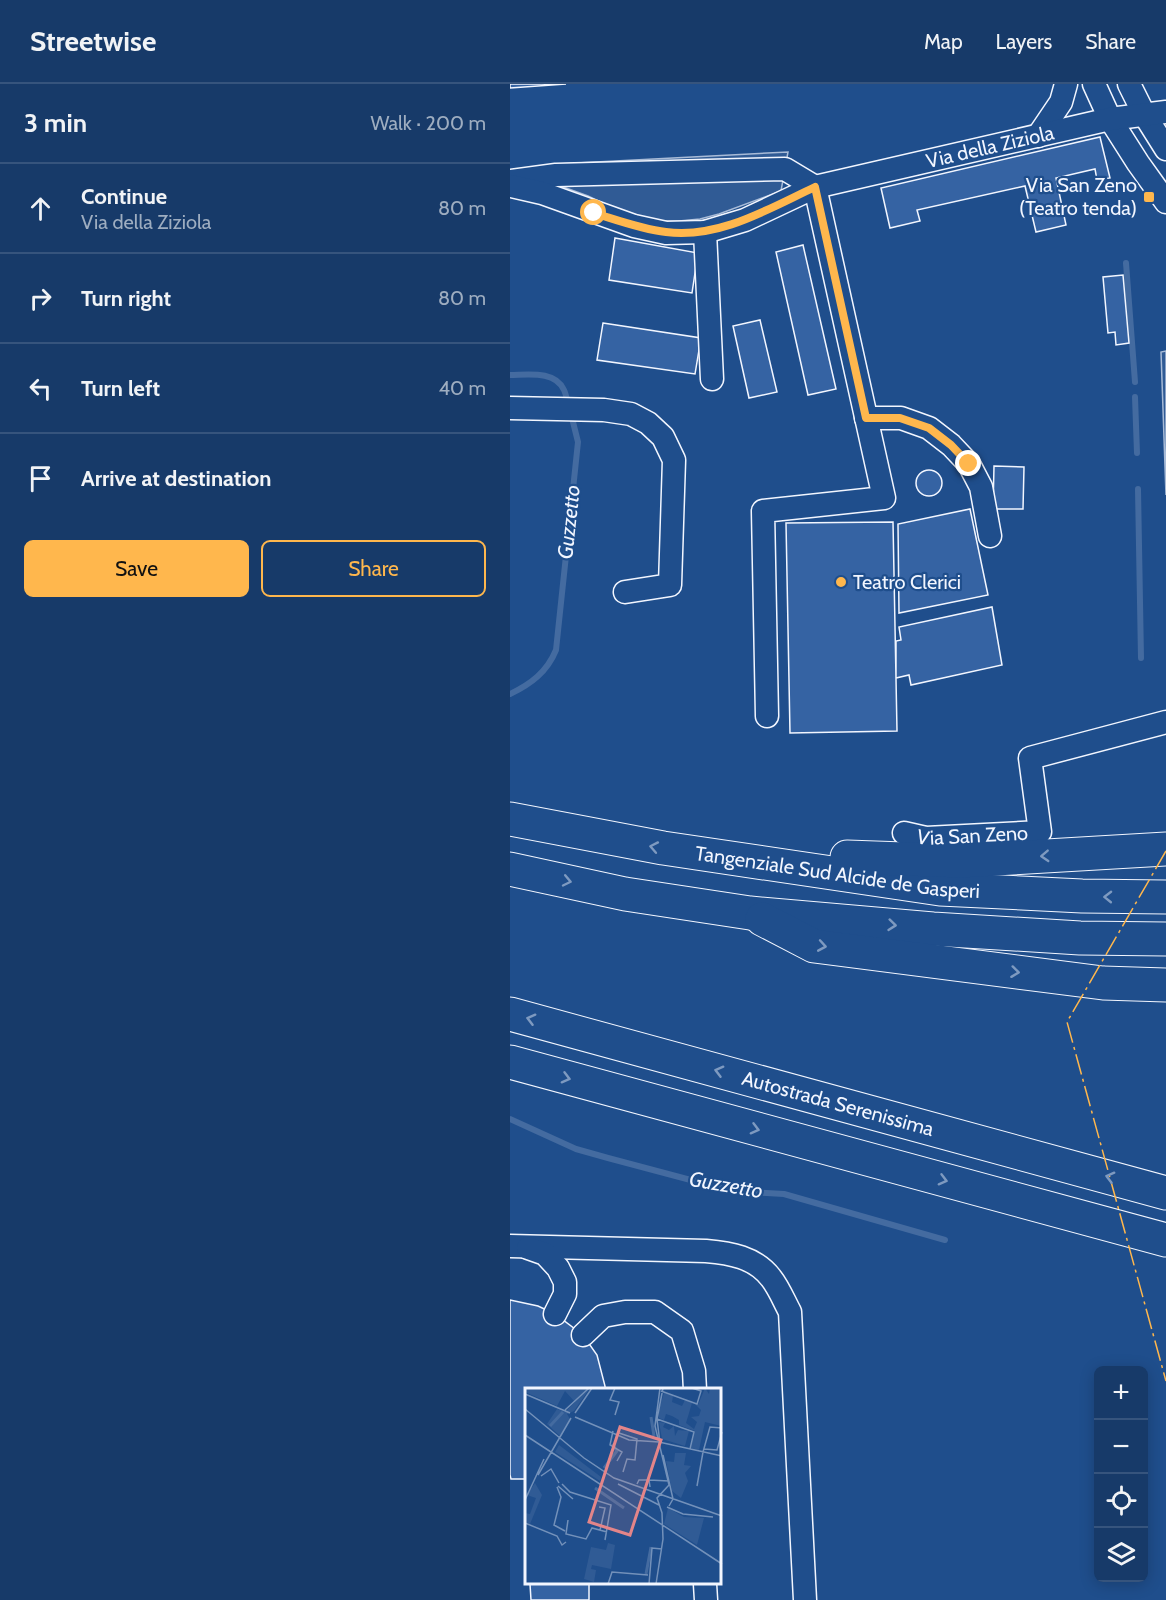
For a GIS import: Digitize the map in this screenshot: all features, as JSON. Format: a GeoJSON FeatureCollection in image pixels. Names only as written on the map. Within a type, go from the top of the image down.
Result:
{"type":"FeatureCollection","features":[{"type":"Feature","properties":{"kind":"highway","name":"Tangenziale Sud Alcide de Gasperi"},"geometry":{"type":"LineString","coordinates":[[510,819],[663,848],[940,889],[1082,896],[1166,897]]}},
{"type":"Feature","properties":{"kind":"highway"},"geometry":{"type":"LineString","coordinates":[[733,859],[774,854],[961,861],[1166,849]]}},
{"type":"Feature","properties":{"kind":"highway"},"geometry":{"type":"LineString","coordinates":[[510,869],[625,894],[750,913],[933,929],[1080,938],[1166,939]]}},
{"type":"Feature","properties":{"kind":"highway"},"geometry":{"type":"LineString","coordinates":[[750,913],[814,946],[1103,983],[1166,985]]}},
{"type":"Feature","properties":{"kind":"highway","name":"Autostrada Serenissima"},"geometry":{"type":"LineString","coordinates":[[510,1014],[1166,1192]]}},
{"type":"Feature","properties":{"kind":"highway"},"geometry":{"type":"LineString","coordinates":[[510,1062],[1166,1240]]}},
{"type":"Feature","properties":{"kind":"street"},"geometry":{"type":"LineString","coordinates":[[1038,136],[1061,102],[1066,84]]}},
{"type":"Feature","properties":{"kind":"street"},"geometry":{"type":"LineString","coordinates":[[1094,84],[1110,119],[1166,202]]}},
{"type":"Feature","properties":{"kind":"street"},"geometry":{"type":"LineString","coordinates":[[1130,84],[1155,113],[1166,149]]}},
{"type":"Feature","properties":{"kind":"street","name":"Via della Ziziola"},"geometry":{"type":"LineString","coordinates":[[510,183],[634,226],[666,232],[705,232],[745,220],[815,187],[1110,119],[1155,113]]}},
{"type":"Feature","properties":{"kind":"street","name":"Via della Ziziola"},"geometry":{"type":"LineString","coordinates":[[510,183],[556,175],[785,169],[815,187]]}},
{"type":"Feature","properties":{"kind":"street"},"geometry":{"type":"LineString","coordinates":[[766,716],[763,511],[884,498],[815,187]]}},
{"type":"Feature","properties":{"kind":"street"},"geometry":{"type":"LineString","coordinates":[[705,232],[712,379]]}},
{"type":"Feature","properties":{"kind":"street"},"geometry":{"type":"LineString","coordinates":[[510,408],[604,410],[631,414],[648,423],[663,437],[674,460],[670,585],[625,592]]}},
{"type":"Feature","properties":{"kind":"street"},"geometry":{"type":"LineString","coordinates":[[866,418],[900,418],[929,428],[951,445],[969,464],[981,487],[990,536]]}},
{"type":"Feature","properties":{"kind":"street","name":"Via San Zeno"},"geometry":{"type":"LineString","coordinates":[[904,833],[926,838],[1040,832],[1030,758],[1166,722]]}},
{"type":"Feature","properties":{"kind":"street"},"geometry":{"type":"LineString","coordinates":[[514,1245],[544,1254],[558,1268],[565,1282],[566,1294],[555,1314]]}},
{"type":"Feature","properties":{"kind":"street"},"geometry":{"type":"LineString","coordinates":[[514,1245],[705,1251],[732,1254],[752,1262],[771,1278],[790,1312],[805,1600]]}},
{"type":"Feature","properties":{"kind":"street"},"geometry":{"type":"LineString","coordinates":[[583,1335],[603,1316],[625,1312],[655,1312],[682,1331],[694,1371],[695,1388]]}},
{"type":"Feature","properties":{"kind":"street"},"geometry":{"type":"LineString","coordinates":[[705,1585],[706,1600]]}},
{"type":"Feature","properties":{"kind":"shaded area"},"geometry":{"type":"Polygon","coordinates":[[[788,152],[781,191],[700,219],[662,221],[621,212],[588,196],[555,184],[558,164],[788,152]]]}},
{"type":"Feature","properties":{"kind":"shaded area"},"geometry":{"type":"Polygon","coordinates":[[[1166,351],[1166,495],[1161,352],[1166,351]]]}},
{"type":"Feature","properties":{"kind":"building"},"geometry":{"type":"Polygon","coordinates":[[[510,84],[566,84],[510,88],[510,84]]]}},
{"type":"Feature","properties":{"kind":"building"},"geometry":{"type":"Polygon","coordinates":[[[1100,137],[1110,178],[1097,180],[1095,169],[1056,178],[1066,225],[1036,232],[1025,186],[917,210],[920,221],[890,228],[881,188],[1100,137]]]}},
{"type":"Feature","properties":{"kind":"building"},"geometry":{"type":"Polygon","coordinates":[[[615,238],[698,253],[692,293],[609,280],[615,238]]]}},
{"type":"Feature","properties":{"kind":"building"},"geometry":{"type":"Polygon","coordinates":[[[803,245],[836,389],[808,395],[776,252],[803,245]]]}},
{"type":"Feature","properties":{"kind":"building"},"geometry":{"type":"Polygon","coordinates":[[[1123,275],[1129,343],[1116,345],[1115,332],[1108,333],[1103,277],[1123,275]]]}},
{"type":"Feature","properties":{"kind":"building"},"geometry":{"type":"Polygon","coordinates":[[[760,320],[777,392],[749,398],[733,326],[760,320]]]}},
{"type":"Feature","properties":{"kind":"building"},"geometry":{"type":"Polygon","coordinates":[[[603,323],[701,338],[695,374],[597,360],[603,323]]]}},
{"type":"Feature","properties":{"kind":"building"},"geometry":{"type":"Polygon","coordinates":[[[994,466],[1024,467],[1023,509],[993,509],[994,466]]]}},
{"type":"Feature","properties":{"kind":"building"},"geometry":{"type":"Polygon","coordinates":[[[929,470],[939,473],[942,483],[939,493],[929,496],[919,493],[916,483],[919,473],[929,470]]]}},
{"type":"Feature","properties":{"kind":"building"},"geometry":{"type":"Polygon","coordinates":[[[970,509],[988,595],[899,613],[898,524],[970,509]]]}},
{"type":"Feature","properties":{"kind":"building","name":"Teatro Clerici"},"geometry":{"type":"Polygon","coordinates":[[[893,522],[897,731],[790,733],[786,523],[893,522]]]}},
{"type":"Feature","properties":{"kind":"building"},"geometry":{"type":"Polygon","coordinates":[[[992,607],[1002,665],[911,685],[909,675],[896,678],[896,641],[901,640],[899,627],[992,607]]]}},
{"type":"Feature","properties":{"kind":"building"},"geometry":{"type":"Polygon","coordinates":[[[510,1300],[538,1306],[555,1314],[583,1335],[597,1355],[605,1388],[525,1388],[525,1479],[511,1479],[510,1300]]]}},
{"type":"Feature","properties":{"kind":"building"},"geometry":{"type":"Polygon","coordinates":[[[530,1585],[589,1585],[589,1600],[531,1600],[530,1585]]]}},
{"type":"Feature","properties":{"kind":"waterway"},"geometry":{"type":"LineString","coordinates":[[1126,263],[1135,382]]}},
{"type":"Feature","properties":{"kind":"waterway","name":"Guzzetto"},"geometry":{"type":"LineString","coordinates":[[510,375],[532,374],[554,379],[564,390],[568,404]]}},
{"type":"Feature","properties":{"kind":"waterway"},"geometry":{"type":"LineString","coordinates":[[1135,397],[1137,453]]}},
{"type":"Feature","properties":{"kind":"waterway","name":"Guzzetto"},"geometry":{"type":"LineString","coordinates":[[510,694],[538,677],[556,650],[578,442],[571,414]]}},
{"type":"Feature","properties":{"kind":"waterway"},"geometry":{"type":"LineString","coordinates":[[1138,489],[1141,658]]}},
{"type":"Feature","properties":{"kind":"waterway","name":"Guzzetto"},"geometry":{"type":"LineString","coordinates":[[510,1119],[576,1149],[608,1158],[732,1191],[784,1194],[945,1240]]}},
{"type":"Feature","properties":{"kind":"power"},"geometry":{"type":"LineString","coordinates":[[1166,851],[1067,1022],[1166,1381]]}},
{"type":"Feature","properties":{"kind":"place","name":"Via San Zeno (Teatro tenda)"},"geometry":{"type":"Point","coordinates":[1149,197]}},
{"type":"Feature","properties":{"kind":"place","name":"Teatro Clerici"},"geometry":{"type":"Point","coordinates":[841,582]}},
{"type":"Feature","properties":{"kind":"route"},"geometry":{"type":"LineString","coordinates":[[594,213],[634,226],[666,232],[705,232],[745,220],[815,187],[866,418],[900,418],[929,428],[951,445],[969,464]]}}]}
